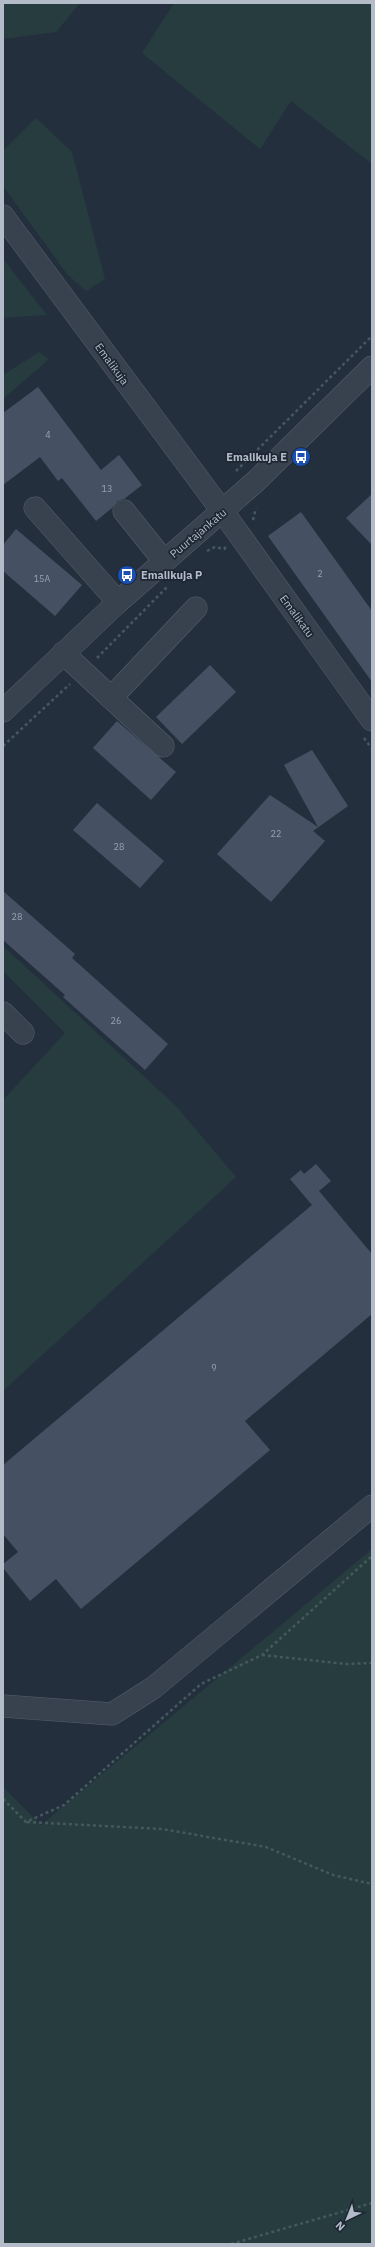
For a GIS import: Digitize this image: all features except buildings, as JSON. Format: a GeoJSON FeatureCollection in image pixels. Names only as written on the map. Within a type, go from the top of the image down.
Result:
{"type":"FeatureCollection","features":[{"type":"Feature","properties":{"kind":"street","name":"Emalikuja"},"geometry":{"type":"LineString","coordinates":[[3,216],[223,512]]}},
{"type":"Feature","properties":{"kind":"street","name":"Puurtajankatu"},"geometry":{"type":"LineString","coordinates":[[3,711],[118,602],[223,512],[372,367]]}},
{"type":"Feature","properties":{"kind":"street"},"geometry":{"type":"LineString","coordinates":[[35,508],[118,602]]}},
{"type":"Feature","properties":{"kind":"street"},"geometry":{"type":"LineString","coordinates":[[124,511],[164,561]]}},
{"type":"Feature","properties":{"kind":"street","name":"Emalikatu"},"geometry":{"type":"LineString","coordinates":[[223,512],[372,720]]}},
{"type":"Feature","properties":{"kind":"street"},"geometry":{"type":"LineString","coordinates":[[111,698],[196,608]]}},
{"type":"Feature","properties":{"kind":"street"},"geometry":{"type":"LineString","coordinates":[[63,653],[163,746]]}},
{"type":"Feature","properties":{"kind":"street"},"geometry":{"type":"LineString","coordinates":[[3,1013],[23,1033]]}},
{"type":"Feature","properties":{"kind":"street"},"geometry":{"type":"LineString","coordinates":[[3,1706],[112,1714],[153,1688],[372,1506]]}},
{"type":"Feature","properties":{"kind":"path"},"geometry":{"type":"LineString","coordinates":[[235,472],[372,336]]}},
{"type":"Feature","properties":{"kind":"path"},"geometry":{"type":"LineString","coordinates":[[205,553],[215,547],[224,549],[240,537],[252,526],[255,509],[259,504]]}},
{"type":"Feature","properties":{"kind":"path"},"geometry":{"type":"LineString","coordinates":[[3,746],[82,672],[172,582]]}},
{"type":"Feature","properties":{"kind":"path"},"geometry":{"type":"LineString","coordinates":[[26,1822],[64,1805],[201,1684],[262,1655],[372,1556]]}},
{"type":"Feature","properties":{"kind":"path"},"geometry":{"type":"LineString","coordinates":[[262,1655],[346,1664],[372,1663]]}},
{"type":"Feature","properties":{"kind":"path"},"geometry":{"type":"LineString","coordinates":[[3,1799],[26,1822],[162,1829],[266,1847],[333,1875],[372,1884]]}},
{"type":"Feature","properties":{"kind":"path"},"geometry":{"type":"LineString","coordinates":[[231,2244],[372,2203]]}},
{"type":"Feature","properties":{"kind":"green space"},"geometry":{"type":"Polygon","coordinates":[[[3,3],[80,3],[56,32],[3,39],[3,3]]]}},
{"type":"Feature","properties":{"kind":"green space"},"geometry":{"type":"Polygon","coordinates":[[[174,3],[372,3],[372,164],[291,101],[260,149],[142,53],[174,3]]]}},
{"type":"Feature","properties":{"kind":"green space"},"geometry":{"type":"Polygon","coordinates":[[[36,118],[72,152],[105,279],[86,291],[67,274],[3,186],[3,151],[36,118]]]}},
{"type":"Feature","properties":{"kind":"green space"},"geometry":{"type":"Polygon","coordinates":[[[3,259],[47,315],[3,318],[3,259]]]}},
{"type":"Feature","properties":{"kind":"green space"},"geometry":{"type":"Polygon","coordinates":[[[39,352],[49,359],[3,399],[3,375],[39,352]]]}},
{"type":"Feature","properties":{"kind":"green space"},"geometry":{"type":"Polygon","coordinates":[[[3,946],[176,1106],[236,1177],[3,1391],[3,1100],[65,1033],[3,971],[3,946]]]}},
{"type":"Feature","properties":{"kind":"green space"},"geometry":{"type":"Polygon","coordinates":[[[372,1549],[372,2244],[3,2244],[3,1787],[41,1825],[372,1549]]]}},
{"type":"Feature","properties":{"kind":"place","name":"Emalikuja E"},"geometry":{"type":"Point","coordinates":[301,457]}},
{"type":"Feature","properties":{"kind":"place","name":"Emalikuja P"},"geometry":{"type":"Point","coordinates":[127,575]}}]}
